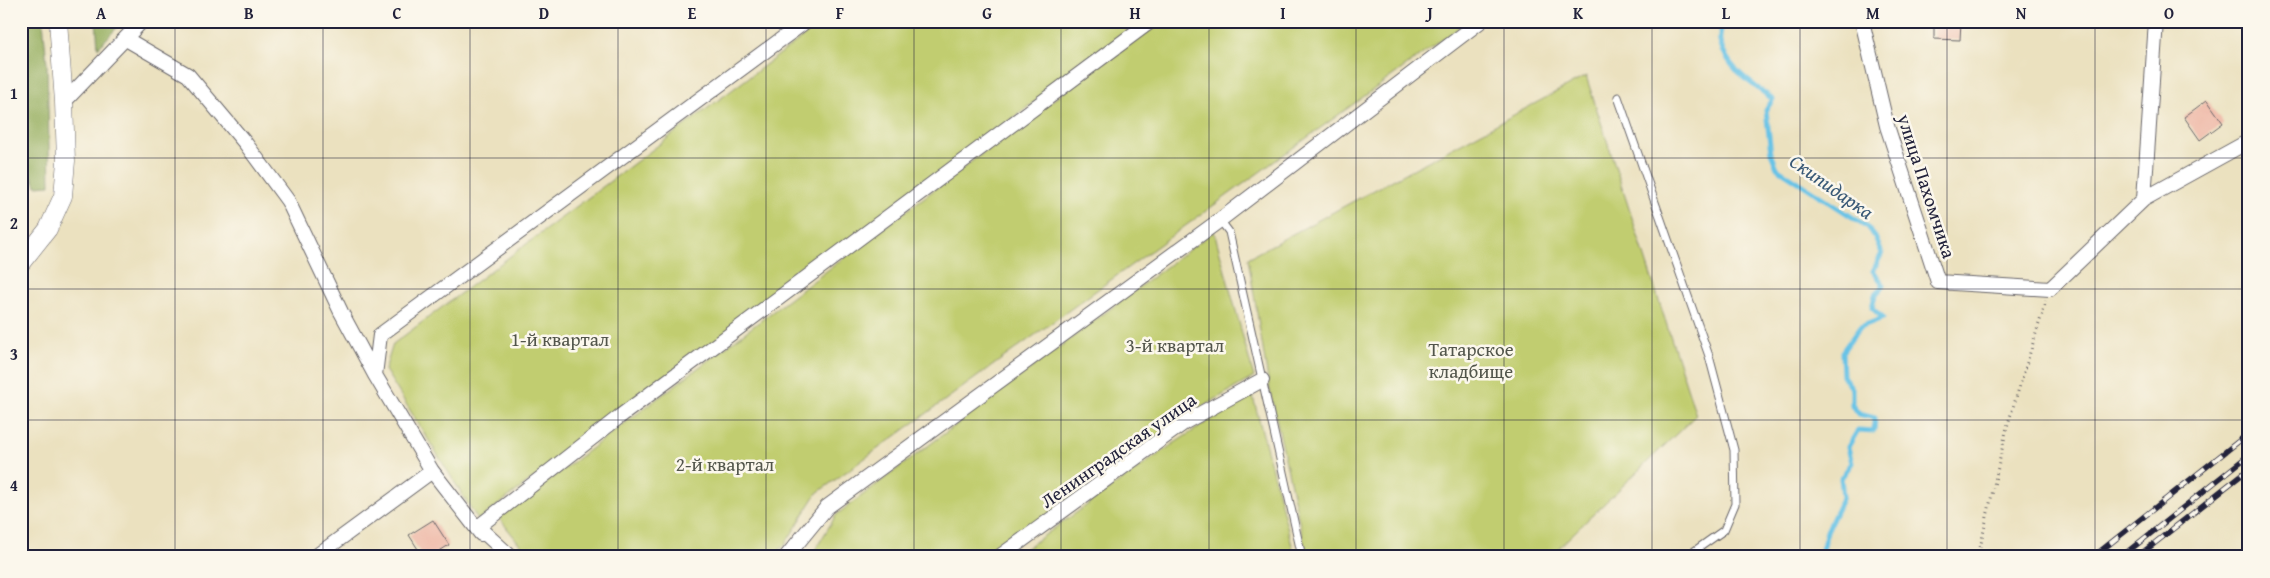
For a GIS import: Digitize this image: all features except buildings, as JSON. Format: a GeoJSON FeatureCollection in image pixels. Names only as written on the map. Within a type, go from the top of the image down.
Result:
{"type":"FeatureCollection","features":[{"type":"Feature","properties":{"kind":"street"},"geometry":{"type":"LineString","coordinates":[[21,262],[48,229],[63,196],[66,161],[58,21]]}},
{"type":"Feature","properties":{"kind":"street"},"geometry":{"type":"LineString","coordinates":[[64,102],[142,21]]}},
{"type":"Feature","properties":{"kind":"street"},"geometry":{"type":"LineString","coordinates":[[375,375],[380,335],[806,21]]}},
{"type":"Feature","properties":{"kind":"street"},"geometry":{"type":"LineString","coordinates":[[478,528],[618,417],[1151,21]]}},
{"type":"Feature","properties":{"kind":"street"},"geometry":{"type":"LineString","coordinates":[[786,557],[827,507],[1220,220],[1481,21]]}},
{"type":"Feature","properties":{"kind":"street","name":"улица Пахомчика"},"geometry":{"type":"LineString","coordinates":[[1862,21],[1887,126],[1938,282],[2050,289]]}},
{"type":"Feature","properties":{"kind":"street"},"geometry":{"type":"LineString","coordinates":[[2144,199],[2156,21]]}},
{"type":"Feature","properties":{"kind":"street"},"geometry":{"type":"LineString","coordinates":[[126,38],[188,75],[246,144],[288,201],[341,312],[375,375],[432,471],[478,528],[496,557]]}},
{"type":"Feature","properties":{"kind":"street"},"geometry":{"type":"LineString","coordinates":[[2050,289],[2144,199],[2249,141]]}},
{"type":"Feature","properties":{"kind":"street","name":"Ленинградская улица"},"geometry":{"type":"LineString","coordinates":[[999,557],[1185,422],[1262,380]]}},
{"type":"Feature","properties":{"kind":"street"},"geometry":{"type":"LineString","coordinates":[[315,557],[432,471]]}},
{"type":"Feature","properties":{"kind":"street"},"geometry":{"type":"LineString","coordinates":[[478,528],[511,557]]}},
{"type":"Feature","properties":{"kind":"lane"},"geometry":{"type":"LineString","coordinates":[[1618,98],[1709,356],[1734,450],[1735,504],[1724,530],[1686,557]]}},
{"type":"Feature","properties":{"kind":"lane"},"geometry":{"type":"LineString","coordinates":[[1220,220],[1229,232],[1302,557]]}},
{"type":"Feature","properties":{"kind":"path"},"geometry":{"type":"LineString","coordinates":[[1978,557],[2007,427],[2050,289]]}},
{"type":"Feature","properties":{"kind":"green space"},"geometry":{"type":"Polygon","coordinates":[[[21,21],[43,21],[47,64],[50,185],[36,186],[21,148],[21,21]]]}},
{"type":"Feature","properties":{"kind":"green space"},"geometry":{"type":"Polygon","coordinates":[[[96,21],[123,21],[98,48],[96,21]]]}},
{"type":"Feature","properties":{"kind":"green space","name":"1-й квартал"},"geometry":{"type":"Polygon","coordinates":[[[824,21],[1142,21],[478,520],[385,370],[393,344],[824,21]]]}},
{"type":"Feature","properties":{"kind":"green space","name":"2-й квартал"},"geometry":{"type":"Polygon","coordinates":[[[1158,21],[1468,21],[817,493],[784,546],[771,557],[530,557],[499,518],[1158,21]]]}},
{"type":"Feature","properties":{"kind":"green space","name":"Татарское кладбище"},"geometry":{"type":"Polygon","coordinates":[[[1586,76],[1696,415],[1549,557],[1307,557],[1269,386],[1248,258],[1586,76]]]}},
{"type":"Feature","properties":{"kind":"green space","name":"3-й квартал"},"geometry":{"type":"Polygon","coordinates":[[[1214,231],[1254,377],[1181,419],[989,557],[811,557],[836,515],[1214,231]]]}},
{"type":"Feature","properties":{"kind":"green space"},"geometry":{"type":"Polygon","coordinates":[[[1252,393],[1295,557],[1014,557],[1173,444],[1252,393]]]}},
{"type":"Feature","properties":{"kind":"waterway","name":"Скипидарка"},"geometry":{"type":"LineString","coordinates":[[1723,21],[1720,41],[1728,59],[1741,74],[1773,99],[1766,110],[1771,153],[1777,168],[1866,226],[1875,237],[1882,253],[1873,271],[1884,285],[1875,295],[1872,308],[1883,318],[1860,327],[1842,352],[1843,376],[1852,388],[1852,405],[1859,414],[1875,418],[1874,431],[1858,430],[1848,447],[1852,463],[1841,478],[1843,497],[1827,531],[1820,557]]}},
{"type":"Feature","properties":{"kind":"railway"},"geometry":{"type":"LineString","coordinates":[[2093,557],[2249,433]]}},
{"type":"Feature","properties":{"kind":"railway"},"geometry":{"type":"LineString","coordinates":[[2121,557],[2249,455]]}},
{"type":"Feature","properties":{"kind":"railway"},"geometry":{"type":"LineString","coordinates":[[2137,557],[2249,469]]}}]}
